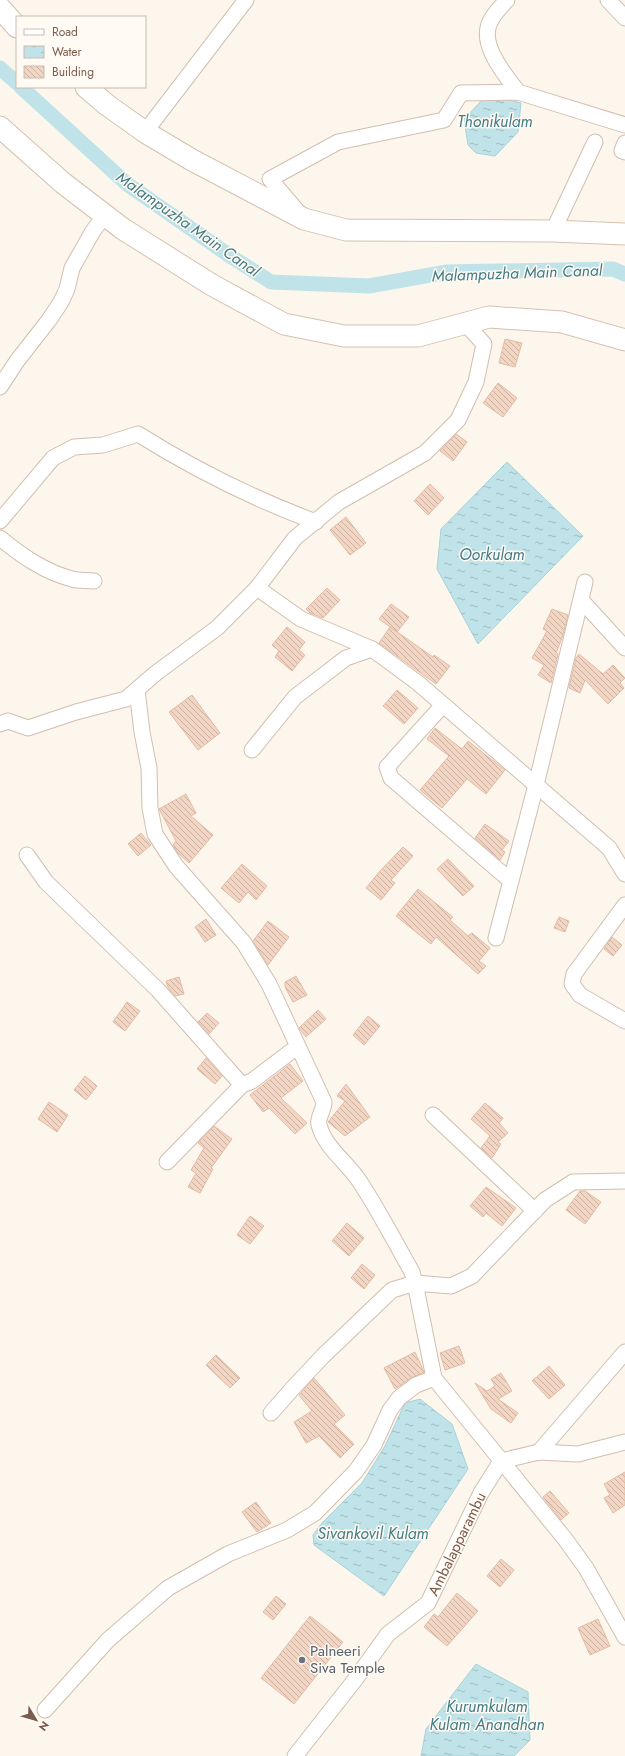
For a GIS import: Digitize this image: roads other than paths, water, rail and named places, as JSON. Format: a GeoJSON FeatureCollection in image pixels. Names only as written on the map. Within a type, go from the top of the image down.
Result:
{"type":"FeatureCollection","features":[{"type":"Feature","properties":{"kind":"street"},"geometry":{"type":"LineString","coordinates":[[145,132],[246,0]]}},
{"type":"Feature","properties":{"kind":"street"},"geometry":{"type":"LineString","coordinates":[[507,0],[496,12],[488,27],[487,36],[500,69],[518,92]]}},
{"type":"Feature","properties":{"kind":"street"},"geometry":{"type":"LineString","coordinates":[[608,0],[625,18]]}},
{"type":"Feature","properties":{"kind":"street"},"geometry":{"type":"LineString","coordinates":[[0,8],[16,26]]}},
{"type":"Feature","properties":{"kind":"street"},"geometry":{"type":"LineString","coordinates":[[87,88],[107,105],[145,132],[192,160],[304,219],[346,230],[553,231],[625,234]]}},
{"type":"Feature","properties":{"kind":"street"},"geometry":{"type":"LineString","coordinates":[[304,219],[270,179],[338,142],[444,120],[461,94],[518,92],[625,125]]}},
{"type":"Feature","properties":{"kind":"street"},"geometry":{"type":"LineString","coordinates":[[0,127],[63,183],[123,229],[212,285],[284,324],[344,336],[418,336],[489,317],[562,322],[625,340]]}},
{"type":"Feature","properties":{"kind":"street"},"geometry":{"type":"LineString","coordinates":[[553,231],[595,142]]}},
{"type":"Feature","properties":{"kind":"street"},"geometry":{"type":"LineString","coordinates":[[625,142],[622,151],[625,152]]}},
{"type":"Feature","properties":{"kind":"street"},"geometry":{"type":"LineString","coordinates":[[0,387],[17,361],[61,302],[72,268],[93,231],[105,215]]}},
{"type":"Feature","properties":{"kind":"street"},"geometry":{"type":"LineString","coordinates":[[0,724],[8,721],[28,728],[76,712],[126,699],[156,673],[217,628],[257,588],[295,538],[339,502],[424,453],[458,420],[476,382],[484,344],[465,323]]}},
{"type":"Feature","properties":{"kind":"street"},"geometry":{"type":"LineString","coordinates":[[0,521],[53,458],[74,447],[103,445],[138,434],[181,460],[285,511],[316,522]]}},
{"type":"Feature","properties":{"kind":"street"},"geometry":{"type":"LineString","coordinates":[[0,538],[22,556],[51,571],[74,580],[94,581]]}},
{"type":"Feature","properties":{"kind":"street"},"geometry":{"type":"LineString","coordinates":[[496,938],[536,785],[582,600],[585,582]]}},
{"type":"Feature","properties":{"kind":"street"},"geometry":{"type":"LineString","coordinates":[[257,588],[301,619],[372,649],[418,683],[609,848],[625,874]]}},
{"type":"Feature","properties":{"kind":"street"},"geometry":{"type":"LineString","coordinates":[[582,600],[625,647]]}},
{"type":"Feature","properties":{"kind":"street"},"geometry":{"type":"LineString","coordinates":[[252,750],[295,696],[346,658],[372,649]]}},
{"type":"Feature","properties":{"kind":"street"},"geometry":{"type":"LineString","coordinates":[[137,690],[142,732],[149,768],[150,808],[155,834],[176,866],[244,943],[269,984],[297,1048],[324,1102],[324,1108],[318,1121],[322,1133],[328,1143],[359,1181],[412,1272],[434,1378],[565,1539],[586,1568],[625,1637]]}},
{"type":"Feature","properties":{"kind":"street"},"geometry":{"type":"LineString","coordinates":[[443,705],[387,767],[391,778],[511,881]]}},
{"type":"Feature","properties":{"kind":"street"},"geometry":{"type":"LineString","coordinates":[[26,855],[46,882],[158,990],[242,1085]]}},
{"type":"Feature","properties":{"kind":"street"},"geometry":{"type":"LineString","coordinates":[[625,905],[574,974],[572,984],[580,995],[625,1021]]}},
{"type":"Feature","properties":{"kind":"street"},"geometry":{"type":"LineString","coordinates":[[167,1162],[242,1085],[252,1082],[297,1048]]}},
{"type":"Feature","properties":{"kind":"street"},"geometry":{"type":"LineString","coordinates":[[433,1115],[535,1211]]}},
{"type":"Feature","properties":{"kind":"street"},"geometry":{"type":"LineString","coordinates":[[272,1413],[292,1388],[323,1356],[392,1290],[415,1283],[450,1286],[472,1276],[545,1200],[573,1182],[625,1181]]}},
{"type":"Feature","properties":{"kind":"street"},"geometry":{"type":"LineString","coordinates":[[539,1452],[625,1352]]}},
{"type":"Feature","properties":{"kind":"street"},"geometry":{"type":"LineString","coordinates":[[45,1710],[108,1640],[168,1588],[228,1554],[287,1530],[315,1513],[356,1471],[374,1445],[390,1410],[398,1398],[416,1385],[434,1378]]}},
{"type":"Feature","properties":{"kind":"street"},"geometry":{"type":"LineString","coordinates":[[500,1461],[539,1452],[578,1454],[625,1442]]}},
{"type":"Feature","properties":{"kind":"street","name":"Ambalapparambu"},"geometry":{"type":"LineString","coordinates":[[294,1756],[354,1681],[388,1634],[428,1603],[481,1493],[500,1461]]}},
{"type":"Feature","properties":{"kind":"water","name":"Thonikulam"},"geometry":{"type":"Polygon","coordinates":[[[488,94],[521,103],[518,132],[495,156],[476,153],[468,145],[464,119],[488,94]]]}},
{"type":"Feature","properties":{"kind":"water","name":"Oorkulam"},"geometry":{"type":"Polygon","coordinates":[[[507,462],[583,536],[478,644],[437,569],[441,529],[507,462]]]}},
{"type":"Feature","properties":{"kind":"water","name":"Sivankovil Kulam"},"geometry":{"type":"Polygon","coordinates":[[[420,1399],[452,1424],[468,1469],[384,1596],[314,1545],[313,1535],[322,1523],[362,1483],[385,1446],[405,1403],[420,1399]]]}},
{"type":"Feature","properties":{"kind":"water","name":"Kurumkulam Kulam Anandhan"},"geometry":{"type":"Polygon","coordinates":[[[476,1664],[528,1692],[530,1740],[514,1756],[421,1756],[426,1729],[476,1664]]]}},
{"type":"Feature","properties":{"kind":"waterway","name":"Malampuzha Main Canal"},"geometry":{"type":"LineString","coordinates":[[0,68],[16,82]]}},
{"type":"Feature","properties":{"kind":"waterway","name":"Malampuzha Main Canal"},"geometry":{"type":"LineString","coordinates":[[22,88],[127,184],[230,256],[271,282],[369,286],[447,272],[613,269],[625,274]]}},
{"type":"Feature","properties":{"kind":"place","name":"Palneeri Siva Temple"},"geometry":{"type":"Point","coordinates":[302,1660]}}]}
